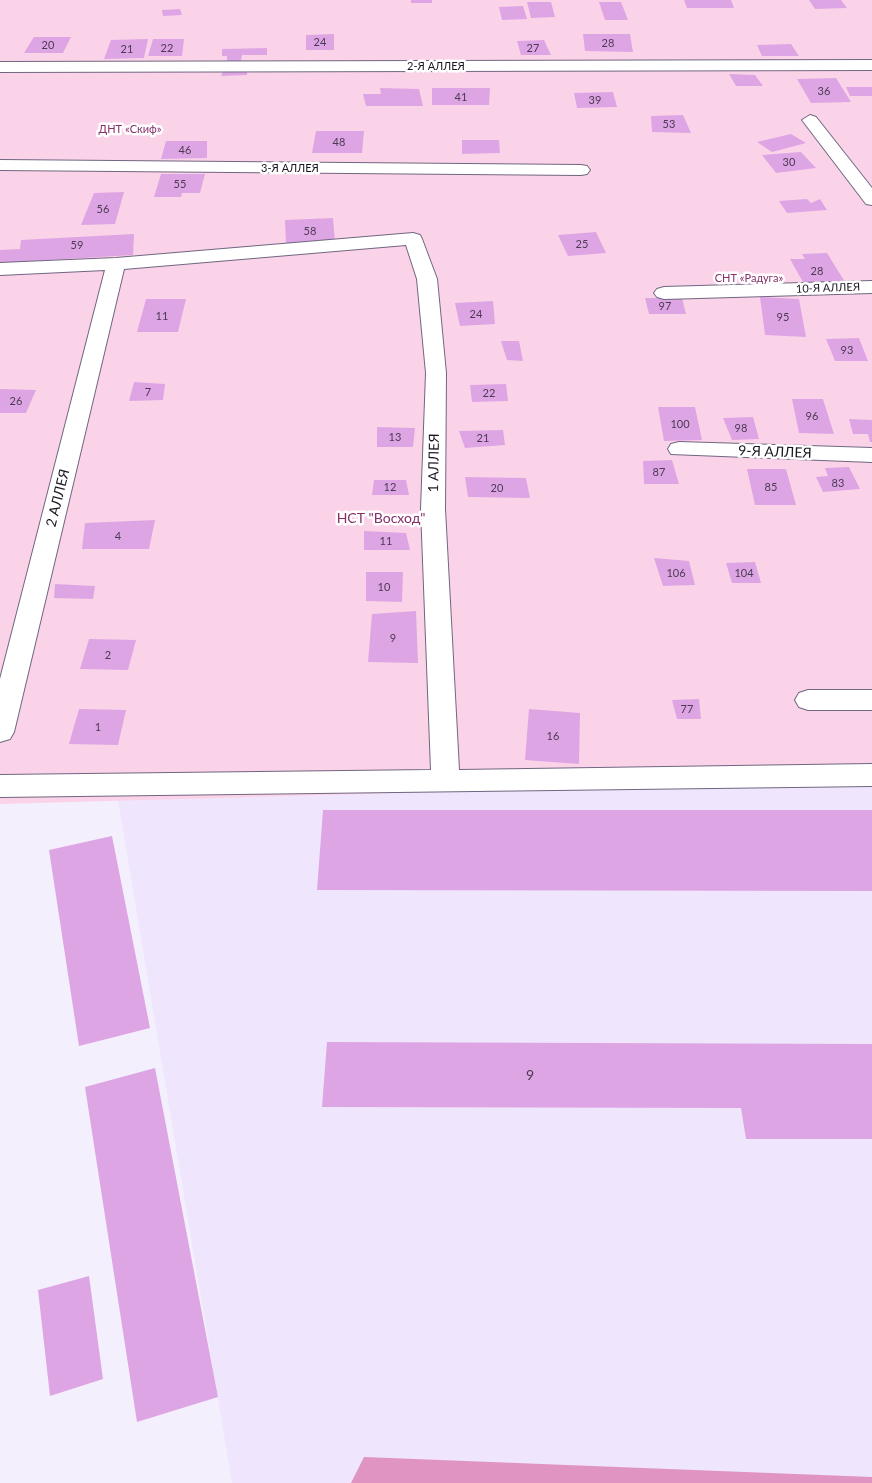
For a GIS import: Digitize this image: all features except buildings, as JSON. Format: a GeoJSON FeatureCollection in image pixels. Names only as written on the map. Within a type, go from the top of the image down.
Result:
{"type":"FeatureCollection","features":[{"type":"Feature","properties":{"kind":"street","name":"2-Я АЛЛЕЯ"},"geometry":{"type":"LineString","coordinates":[[0,67],[872,65]]}},
{"type":"Feature","properties":{"kind":"street"},"geometry":{"type":"LineString","coordinates":[[810,120],[872,200]]}},
{"type":"Feature","properties":{"kind":"street","name":"3-Я АЛЛЕЯ"},"geometry":{"type":"LineString","coordinates":[[0,165],[581,170]]}},
{"type":"Feature","properties":{"kind":"street","name":"1 АЛЛЕЯ"},"geometry":{"type":"LineString","coordinates":[[116,264],[412,239],[427,280],[436,373],[433,509],[446,780]]}},
{"type":"Feature","properties":{"kind":"street"},"geometry":{"type":"LineString","coordinates":[[0,269],[116,264]]}},
{"type":"Feature","properties":{"kind":"street","name":"2 АЛЛЕЯ"},"geometry":{"type":"LineString","coordinates":[[0,732],[116,264]]}},
{"type":"Feature","properties":{"kind":"street","name":"10-Я АЛЛЕЯ"},"geometry":{"type":"LineString","coordinates":[[664,293],[872,287]]}},
{"type":"Feature","properties":{"kind":"street","name":"9-Я АЛЛЕЯ"},"geometry":{"type":"LineString","coordinates":[[679,449],[872,455]]}},
{"type":"Feature","properties":{"kind":"street"},"geometry":{"type":"LineString","coordinates":[[808,700],[872,700]]}},
{"type":"Feature","properties":{"kind":"street"},"geometry":{"type":"LineString","coordinates":[[0,786],[872,774]]}},
{"type":"Feature","properties":{"kind":"shaded area"},"geometry":{"type":"Polygon","coordinates":[[[872,779],[872,1483],[232,1483],[118,800],[872,779]]]}},
{"type":"Feature","properties":{"kind":"shaded area"},"geometry":{"type":"Polygon","coordinates":[[[364,1457],[872,1477],[872,1483],[351,1483],[364,1457]]]}},
{"type":"Feature","properties":{"kind":"green space"},"geometry":{"type":"Polygon","coordinates":[[[0,0],[872,0],[872,780],[0,804],[0,0]]]}},
{"type":"Feature","properties":{"kind":"park label","name":"ДНТ «Скиф»"},"geometry":{"type":"Point","coordinates":[130,129]}},
{"type":"Feature","properties":{"kind":"park label","name":"СНТ «Радуга»"},"geometry":{"type":"Point","coordinates":[749,278]}},
{"type":"Feature","properties":{"kind":"park label","name":"НСТ \"Восход\""},"geometry":{"type":"Point","coordinates":[381,518]}}]}
